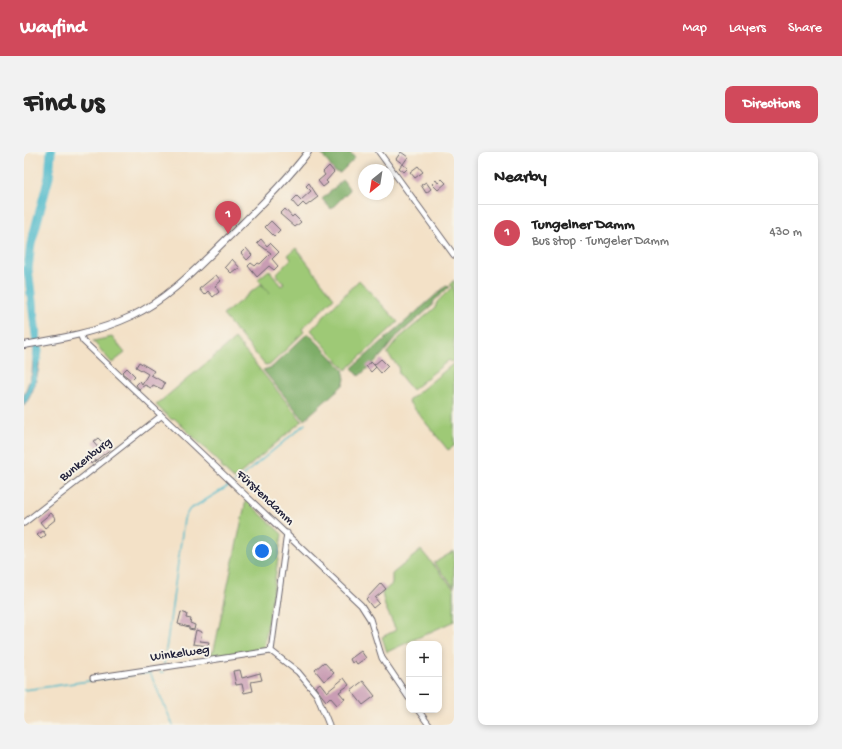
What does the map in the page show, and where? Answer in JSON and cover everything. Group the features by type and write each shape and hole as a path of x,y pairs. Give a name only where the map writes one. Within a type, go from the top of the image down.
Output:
{"street":[{"path":"27,345 80,334 109,326 133,316 151,306 171,291 277,189 308,152"},
{"path":"379,152 454,255"},
{"name":"Fürstendamm","path":"80,334 83,341 287,533 361,605 370,618 382,658 406,694"},
{"name":"Bunkenburg","path":"24,523 161,416"},
{"path":"287,533 271,651 298,672 317,695 329,725"},
{"name":"Winkelweg","path":"93,678 271,651"},
{"path":"420,713 429,725"}],"green space":[{"path":"320,152 350,152 355,158 340,173 335,172"},
{"path":"343,180 350,190 331,209 322,199"},
{"path":"296,248 334,298 302,329 304,332 271,364 265,365 223,315 261,284 270,294 258,279 269,270 282,286 284,284 276,274 291,259 288,255"},
{"path":"359,280 398,322 346,370 311,330"},
{"path":"454,280 454,360 451,362 449,360 412,390 399,374 398,366 387,353 398,339 435,308 437,302 452,287 449,285"},
{"path":"446,286 449,287 434,301 432,306 396,337 381,356 359,376 352,368"},
{"path":"308,333 343,369 345,379 343,385 304,420 263,370 272,367"},
{"path":"112,337 125,353 112,363 93,341"},
{"path":"235,339 302,421 234,479 221,467 222,465 174,418 172,420 156,405"},
{"path":"454,363 454,446 448,450 408,401"},
{"path":"246,500 282,534 264,648 209,656 214,650"},
{"path":"421,550 454,589 454,621 411,641 406,641 406,643 387,652 382,637 396,630 385,606 382,593 392,584 392,574"},
{"path":"454,551 454,587 434,563"}],"water":[{"path":"41,348 35,385 24,406 24,396 32,373 34,349"}],"building":[{"path":"401,152 408,157 403,164 396,159"},
{"path":"402,164 408,168 404,172 399,168"},
{"path":"329,166 334,172 326,181 328,183 323,187 318,181 325,175 323,172"},
{"path":"418,166 423,172 415,178 410,172"},
{"path":"442,179 446,183 438,190 432,184 436,180 438,183"},
{"path":"426,182 431,189 426,193 421,185"},
{"path":"309,183 318,197 306,206 303,203 298,208 292,201 297,196 301,200 311,191 306,186"},
{"path":"285,209 292,217 294,215 301,222 295,227 280,214"},
{"path":"271,221 280,230 274,236 265,227"},
{"path":"261,239 267,246 270,243 279,252 272,259 278,266 274,270 269,266 257,277 248,266 251,263 255,266 258,263 260,264 271,253 257,243"},
{"path":"246,248 252,255 247,260 241,253"},
{"path":"232,259 240,268 231,273 225,267"},
{"path":"216,275 221,281 215,286 219,292 213,297 208,291 204,295 199,289"},
{"path":"381,359 388,366 381,373 374,365"},
{"path":"139,362 154,371 151,375 165,383 162,389 153,385 151,388 145,385 139,389 136,385 140,381 142,384 148,374 136,367"},
{"path":"371,362 376,367 371,372 366,366"},
{"path":"127,368 135,376 131,380 122,373"},
{"path":"98,438 103,443 106,440 112,448 91,464 89,460 101,451 93,442"},
{"path":"51,513 56,519 45,528 40,522"},
{"path":"43,531 46,535 41,539 37,535"},
{"path":"381,583 386,589 375,598 379,603 373,608 366,599"},
{"path":"181,612 187,614 186,618 191,619 190,623 195,625 194,630 178,624"},
{"path":"196,630 202,632 200,641 209,642 208,646 193,644"},
{"path":"361,651 366,658 357,664 355,661 352,663 350,659"},
{"path":"324,662 334,673 324,681 315,670"},
{"path":"240,670 242,678 260,673 262,680 251,682 253,691 244,693 242,684 236,685 233,671"},
{"path":"344,678 349,685 339,692 345,699 337,705 330,697 326,701 315,687 320,683 327,692"},
{"path":"363,681 375,696 363,705 351,690"}],"waterway":[{"path":"37,359 38,351 28,269 31,244 49,177 51,152"},
{"path":"235,482 305,424"},
{"path":"164,664 184,519 189,510 232,484"},
{"path":"139,674 150,673 173,725"},
{"path":"24,690 132,675"}],"place":[{"name":"Tungelner Damm","path":"228,234"}]}
